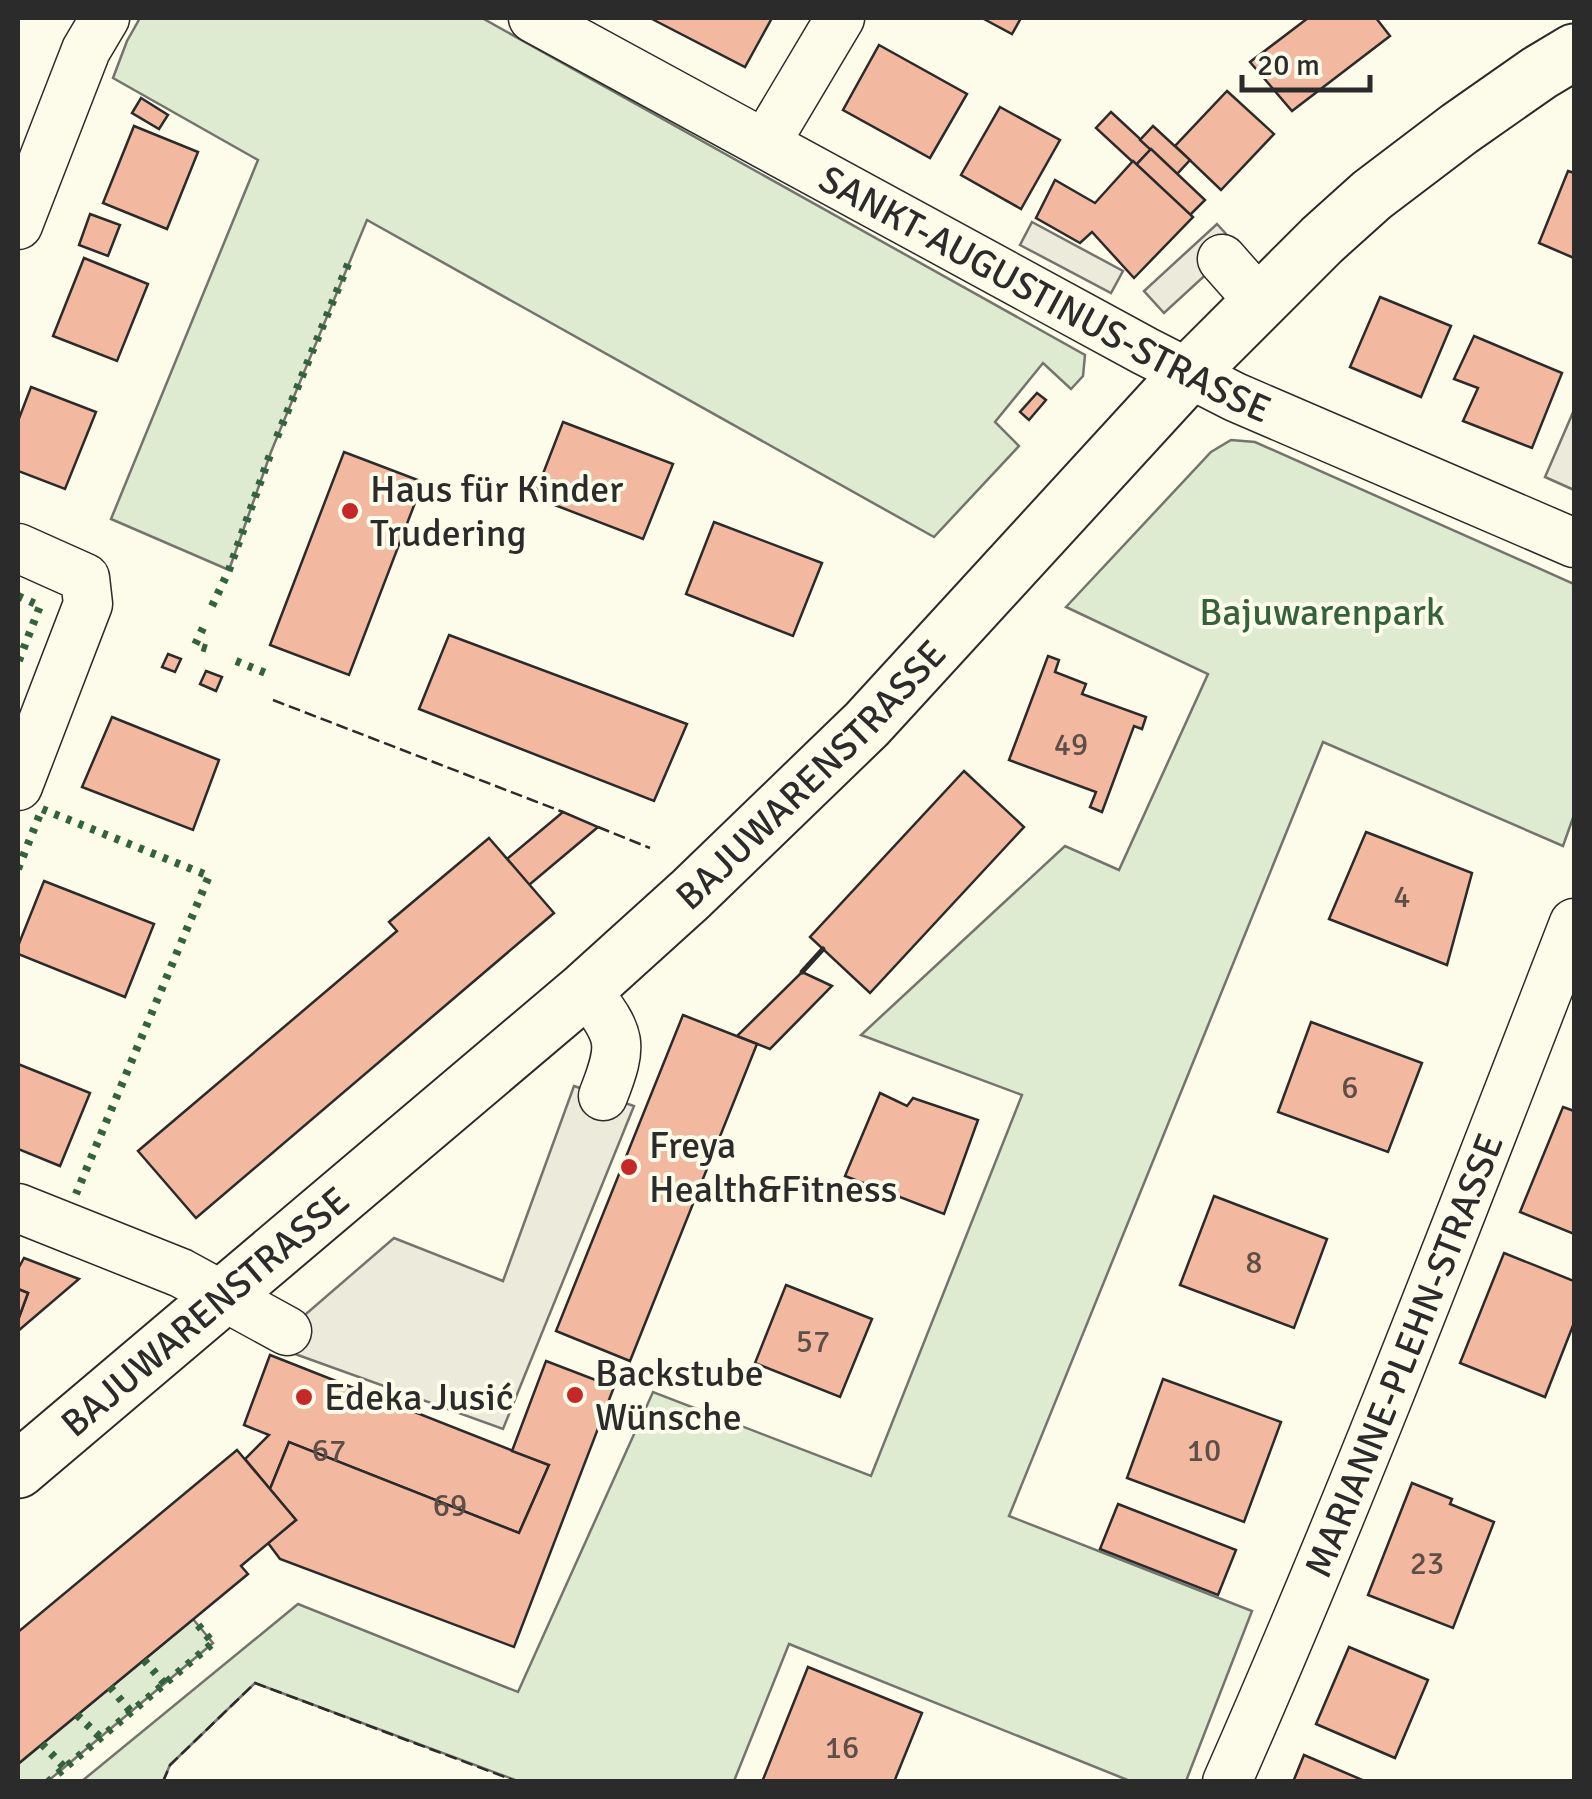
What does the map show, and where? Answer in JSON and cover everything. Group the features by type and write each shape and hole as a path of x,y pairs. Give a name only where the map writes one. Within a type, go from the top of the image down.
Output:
{"main road":[{"name":"BAJUWARENSTRASSE","path":"18,1470 586,989 691,894 868,724 1189,372 1322,240 1372,195 1459,129 1574,52"}],"street":[{"name":"SANKT-AUGUSTINUS-STRASSE","path":"532,18 1235,397 1574,544"},
{"path":"765,144 840,18"},
{"path":"18,224 86,50 92,22"},
{"path":"1222,260 1260,302"},
{"path":"18,548 85,578 88,604 18,786"},
{"name":"MARIANNE-PLEHN-STRASSE","path":"1228,1782 1397,1377 1574,924"},
{"path":"586,989 614,1029 617,1061 603,1096"},
{"path":"18,1208 181,1274 287,1331"}],"green space":[{"path":"140,18 482,18 1085,355 1083,376 1071,389 1043,363 995,422 1019,446 934,537 367,220 271,452 229,570 111,519 258,160 113,78"},
{"name":"Bajuwarenpark","path":"1231,440 1255,442 1574,584 1574,815 1563,846 1323,742 1009,1516 1252,1611 1186,1781 1130,1781 789,1644 734,1781 518,1781 255,1683 170,1765 163,1781 82,1781 298,1604 518,1692 653,1392 871,1476 1022,1095 861,1035 1065,846 1119,870 1208,674 1066,607 1211,452"},
{"path":"193,1619 213,1643 48,1781 18,1782 18,1764"}],"shaded area":[{"path":"1032,222 1123,271 1111,293 1020,245"},
{"path":"1217,224 1237,246 1164,313 1144,291"},
{"path":"1574,410 1574,490 1545,477"},
{"path":"574,1086 634,1106 503,1429 270,1345 394,1238 503,1281"}],"building":[{"path":"650,18 772,18 745,67"},
{"path":"982,18 1021,18 1012,34"},
{"path":"1308,18 1376,18 1390,36 1292,111 1250,62"},
{"path":"879,45 967,94 930,158 843,110"},
{"path":"1227,91 1274,134 1221,190 1175,146"},
{"path":"141,98 168,115 159,129 132,113"},
{"path":"1000,107 1060,140 1021,209 961,175"},
{"path":"1111,112 1151,149 1136,165 1096,128"},
{"path":"134,126 198,152 167,229 103,203"},
{"path":"1153,126 1190,160 1177,174 1140,140"},
{"path":"1151,149 1205,200 1190,215 1136,165"},
{"path":"1133,161 1193,217 1134,278 1092,232 1080,243 1036,218 1055,180 1095,203"},
{"path":"1568,171 1574,173 1574,258 1539,243"},
{"path":"90,214 120,225 108,256 79,245"},
{"path":"84,258 148,284 117,361 53,336"},
{"path":"1380,297 1451,326 1421,397 1350,367"},
{"path":"1474,336 1562,373 1532,448 1463,421 1478,388 1454,379"},
{"path":"31,387 96,412 65,489 18,471 18,421"},
{"path":"1037,393 1046,400 1029,420 1020,412"},
{"path":"563,422 673,464 643,539 534,497"},
{"path":"344,452 423,482 349,675 270,645"},
{"path":"714,522 822,563 793,636 686,594"},
{"path":"449,635 687,724 654,801 419,709"},
{"path":"168,654 181,659 175,672 162,667"},
{"path":"1048,656 1059,660 1055,672 1086,684 1082,694 1146,717 1142,729 1134,726 1102,812 1090,807 1096,792 1009,760"},
{"path":"206,671 222,677 216,691 200,684"},
{"path":"112,717 219,760 193,830 82,787"},
{"path":"964,771 1024,827 870,993 810,937"},
{"path":"563,812 598,827 529,885 507,859"},
{"path":"1366,832 1472,873 1447,965 1329,919"},
{"path":"489,838 554,913 196,1218 138,1151 397,931 389,922"},
{"path":"44,881 154,924 125,997 18,954"},
{"path":"802,972 832,986 770,1049 737,1036"},
{"path":"683,1015 757,1044 630,1361 556,1331"},
{"path":"1311,1022 1422,1063 1388,1152 1278,1112"},
{"path":"18,1064 90,1093 60,1166 18,1149"},
{"path":"880,1093 907,1106 913,1098 978,1120 944,1214 845,1176"},
{"path":"1563,1107 1574,1111 1574,1234 1520,1212"},
{"path":"1214,1196 1327,1239 1294,1328 1180,1285"},
{"path":"1504,1253 1574,1281 1574,1323 1545,1397 1460,1363"},
{"path":"24,1258 79,1279 18,1331 28,1293 18,1289 18,1269"},
{"path":"786,1285 872,1319 840,1397 755,1363"},
{"path":"18,1289 28,1293 18,1320"},
{"path":"270,1355 549,1465 519,1533 289,1442 270,1489 245,1459 269,1435 244,1425"},
{"path":"546,1361 614,1387 514,1647 280,1559 268,1543 296,1520 270,1489 289,1442 519,1533 549,1465 512,1451"},
{"path":"1163,1379 1281,1422 1244,1522 1127,1478"},
{"path":"237,1450 296,1520 241,1566 248,1574 18,1764 18,1632"},
{"path":"1412,1483 1494,1522 1453,1628 1368,1595"},
{"path":"1118,1504 1236,1550 1218,1595 1100,1549"},
{"path":"1349,1647 1428,1680 1395,1758 1316,1724"},
{"path":"808,1667 922,1713 894,1782 762,1782"},
{"path":"1304,1755 1367,1782 1293,1782"}],"hedge":[{"path":"277,437 349,262"},
{"path":"212,606 271,452"},
{"path":"18,596 40,606 18,663"},
{"path":"203,628 195,645 214,651"},
{"path":"236,661 268,674"},
{"path":"18,869 42,809 209,876 76,1194"},
{"path":"48,1782 213,1643 193,1619"},
{"path":"144,1660 165,1684"},
{"path":"110,1687 131,1712"},
{"path":"77,1715 101,1738"},
{"path":"42,1744 65,1768"}],"fence":[{"path":"273,700 563,812"},
{"path":"598,827 650,848"},
{"path":"163,1782 170,1765 255,1683 518,1782"}],"wall":[{"path":"802,972 823,949"}],"place":[{"name":"Haus für Kinder Trudering","path":"350,511"},
{"name":"Freya Health&Fitness","path":"629,1167"},
{"name":"Backstube Wünsche","path":"575,1395"},
{"name":"Edeka Jusić","path":"304,1397"}]}
